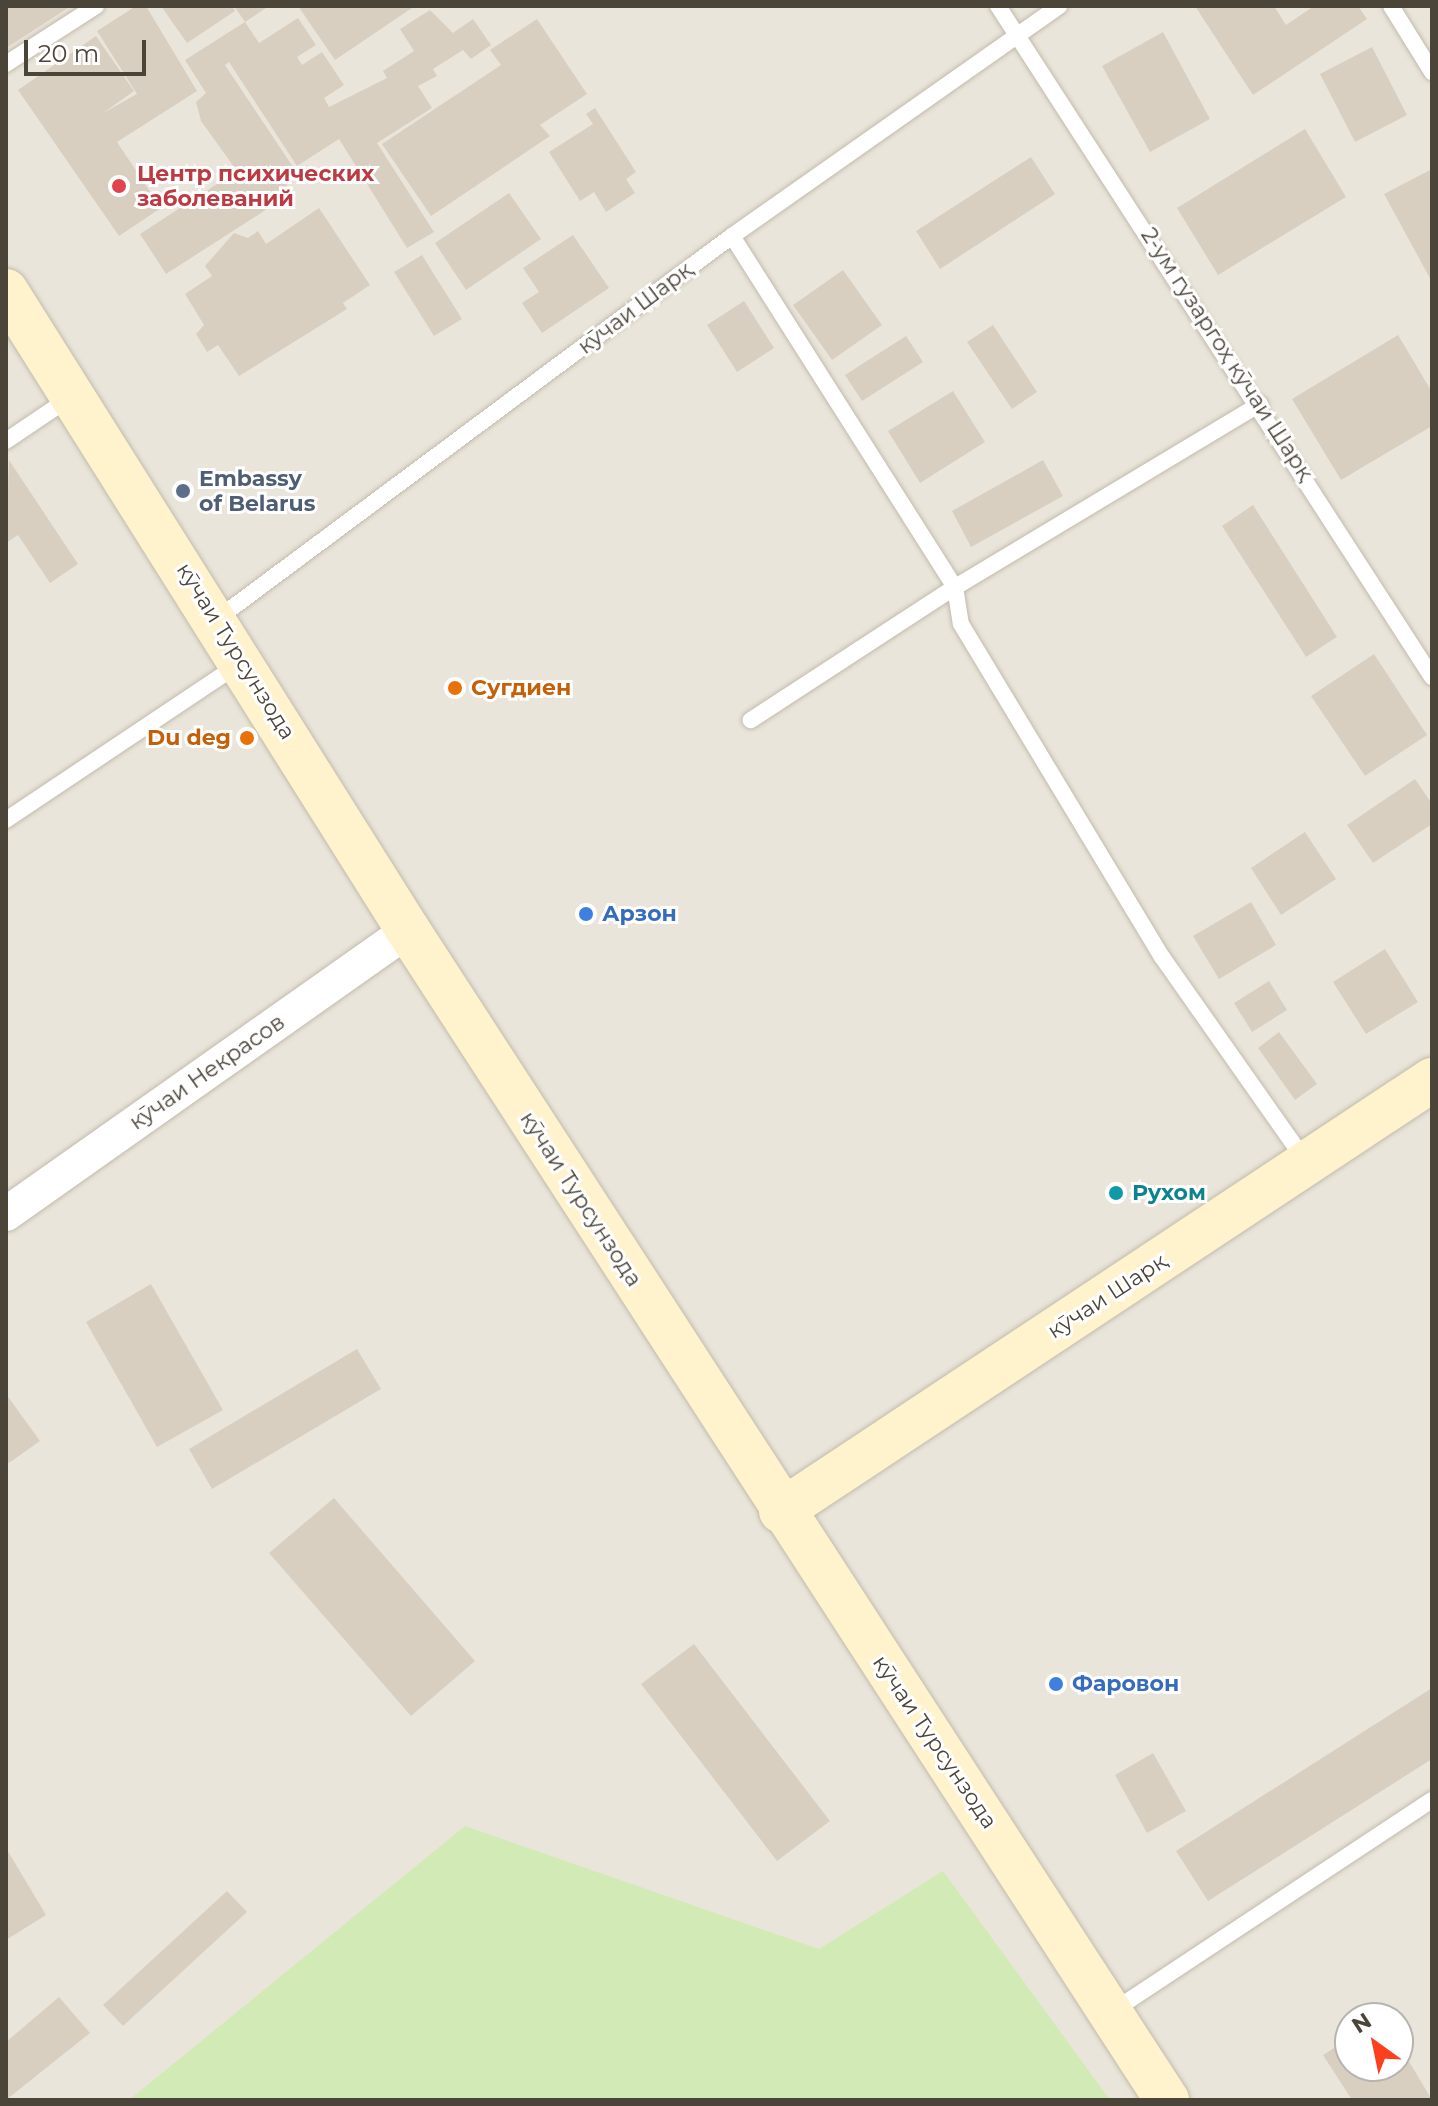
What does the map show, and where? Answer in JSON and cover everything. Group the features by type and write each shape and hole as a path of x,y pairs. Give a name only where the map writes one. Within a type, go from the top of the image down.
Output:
{"main road":[{"name":"кӯчаи Турсунзода","path":"6,291 217,619 408,930 781,1511 1167,2100"},
{"name":"кӯчаи Шарқ","path":"781,1511 1432,1080"}],"street":[{"name":"кӯчаи Некрасов","path":"6,1214 408,930"}],"lane":[{"path":"6,64 96,6"},
{"name":"2-ум гузаргоҳ кӯчаи Шарқ","path":"998,6 1260,404 1432,677"},
{"name":"кӯчаи Шарқ","path":"217,619 732,236 1059,6"},
{"path":"1391,6 1432,72"},
{"path":"732,236 955,587 961,624 1129,903 1307,1163"},
{"path":"6,441 74,395"},
{"path":"751,720 955,587 1260,404"},
{"path":"6,820 243,661"},
{"path":"1111,2012 1432,1800"}],"shaded area":[{"path":"6,6 1432,6 1432,2100 6,2100"}],"green space":[{"path":"465,1826 819,1949 943,1871 1110,2100 129,2100"}],"building":[{"path":"6,6 71,6 6,48"},
{"path":"136,6 146,6 197,91 117,142 161,208 119,236 18,90 96,36 134,91 103,113 137,94 97,31"},
{"path":"161,6 232,6 235,11 187,43"},
{"path":"234,6 269,6 245,22"},
{"path":"298,6 415,6 335,60"},
{"path":"1195,6 1274,6 1286,25 1314,6 1358,6 1367,19 1253,95"},
{"path":"430,10 453,33 473,19 491,45 471,59 463,50 433,69 437,76 418,86 432,108 377,143 434,232 407,248 339,139 297,166 229,62 225,65 293,167 281,176 292,193 166,274 140,234 237,171 201,121 196,102 206,93 185,60 245,22 259,43 298,18 316,45 297,57 302,65 322,52 344,85 324,98 329,107 387,78 383,71 414,51 400,29"},
{"path":"537,19 587,94 540,125 550,136 431,216 382,144 501,65 490,50"},
{"path":"1163,32 1210,119 1150,152 1102,66"},
{"path":"1372,47 1407,115 1355,142 1320,74"},
{"path":"595,108 636,172 626,179 635,193 606,212 594,192 580,201 549,152 593,124 586,114"},
{"path":"1305,129 1346,197 1218,275 1177,208"},
{"path":"1031,157 1055,194 940,269 916,231"},
{"path":"1432,169 1432,282 1384,194"},
{"path":"509,193 541,239 466,290 435,243"},
{"path":"319,208 370,285 343,303 347,309 239,376 218,345 207,352 196,334 204,325 185,294 212,276 205,266 234,233 248,238 258,231 266,244"},
{"path":"573,235 609,288 542,333 522,303 539,292 523,268"},
{"path":"422,255 462,319 434,336 394,272"},
{"path":"843,270 882,325 832,360 793,305"},
{"path":"744,301 774,348 737,372 707,325"},
{"path":"993,325 1037,392 1012,409 967,342"},
{"path":"1398,335 1432,392 1432,426 1341,480 1292,399"},
{"path":"906,336 923,362 862,401 845,375"},
{"path":"953,391 985,442 920,483 888,431"},
{"path":"9,460 78,564 50,583 18,535 6,543"},
{"path":"1043,460 1063,496 971,547 952,511"},
{"path":"1253,505 1337,637 1306,657 1222,526"},
{"path":"1374,654 1427,735 1365,776 1311,696"},
{"path":"1415,779 1432,804 1432,824 1373,863 1347,825"},
{"path":"1305,832 1336,879 1281,915 1251,868"},
{"path":"1251,902 1276,945 1219,979 1193,936"},
{"path":"1385,949 1418,1002 1366,1034 1333,982"},
{"path":"1269,981 1287,1010 1252,1032 1234,1003"},
{"path":"1279,1032 1317,1084 1295,1100 1258,1048"},
{"path":"151,1284 223,1410 157,1447 86,1322"},
{"path":"357,1349 381,1389 212,1489 189,1449"},
{"path":"6,1394 40,1441 6,1465"},
{"path":"334,1498 475,1661 411,1716 269,1553"},
{"path":"694,1644 830,1821 777,1861 641,1684"},
{"path":"1432,1688 1432,1759 1208,1901 1176,1851"},
{"path":"1153,1753 1186,1811 1147,1833 1115,1775"},
{"path":"6,1848 46,1915 6,1940"},
{"path":"227,1891 247,1912 123,2026 103,2005"},
{"path":"59,1997 90,2033 6,2100 6,2042"},
{"path":"1334,2048 1334,2072 1323,2055"},
{"path":"1414,2070 1432,2100 1352,2100 1340,2082 1414,2082"}],"place":[{"name":"Центр психических заболеваний","path":"119,186"},
{"name":"Embassy of Belarus","path":"183,491"},
{"name":"Сугдиен","path":"455,688"},
{"name":"Du deg","path":"247,738"},
{"name":"Арзон","path":"586,914"},
{"name":"Рухом","path":"1116,1193"},
{"name":"Фаровон","path":"1056,1684"}]}
